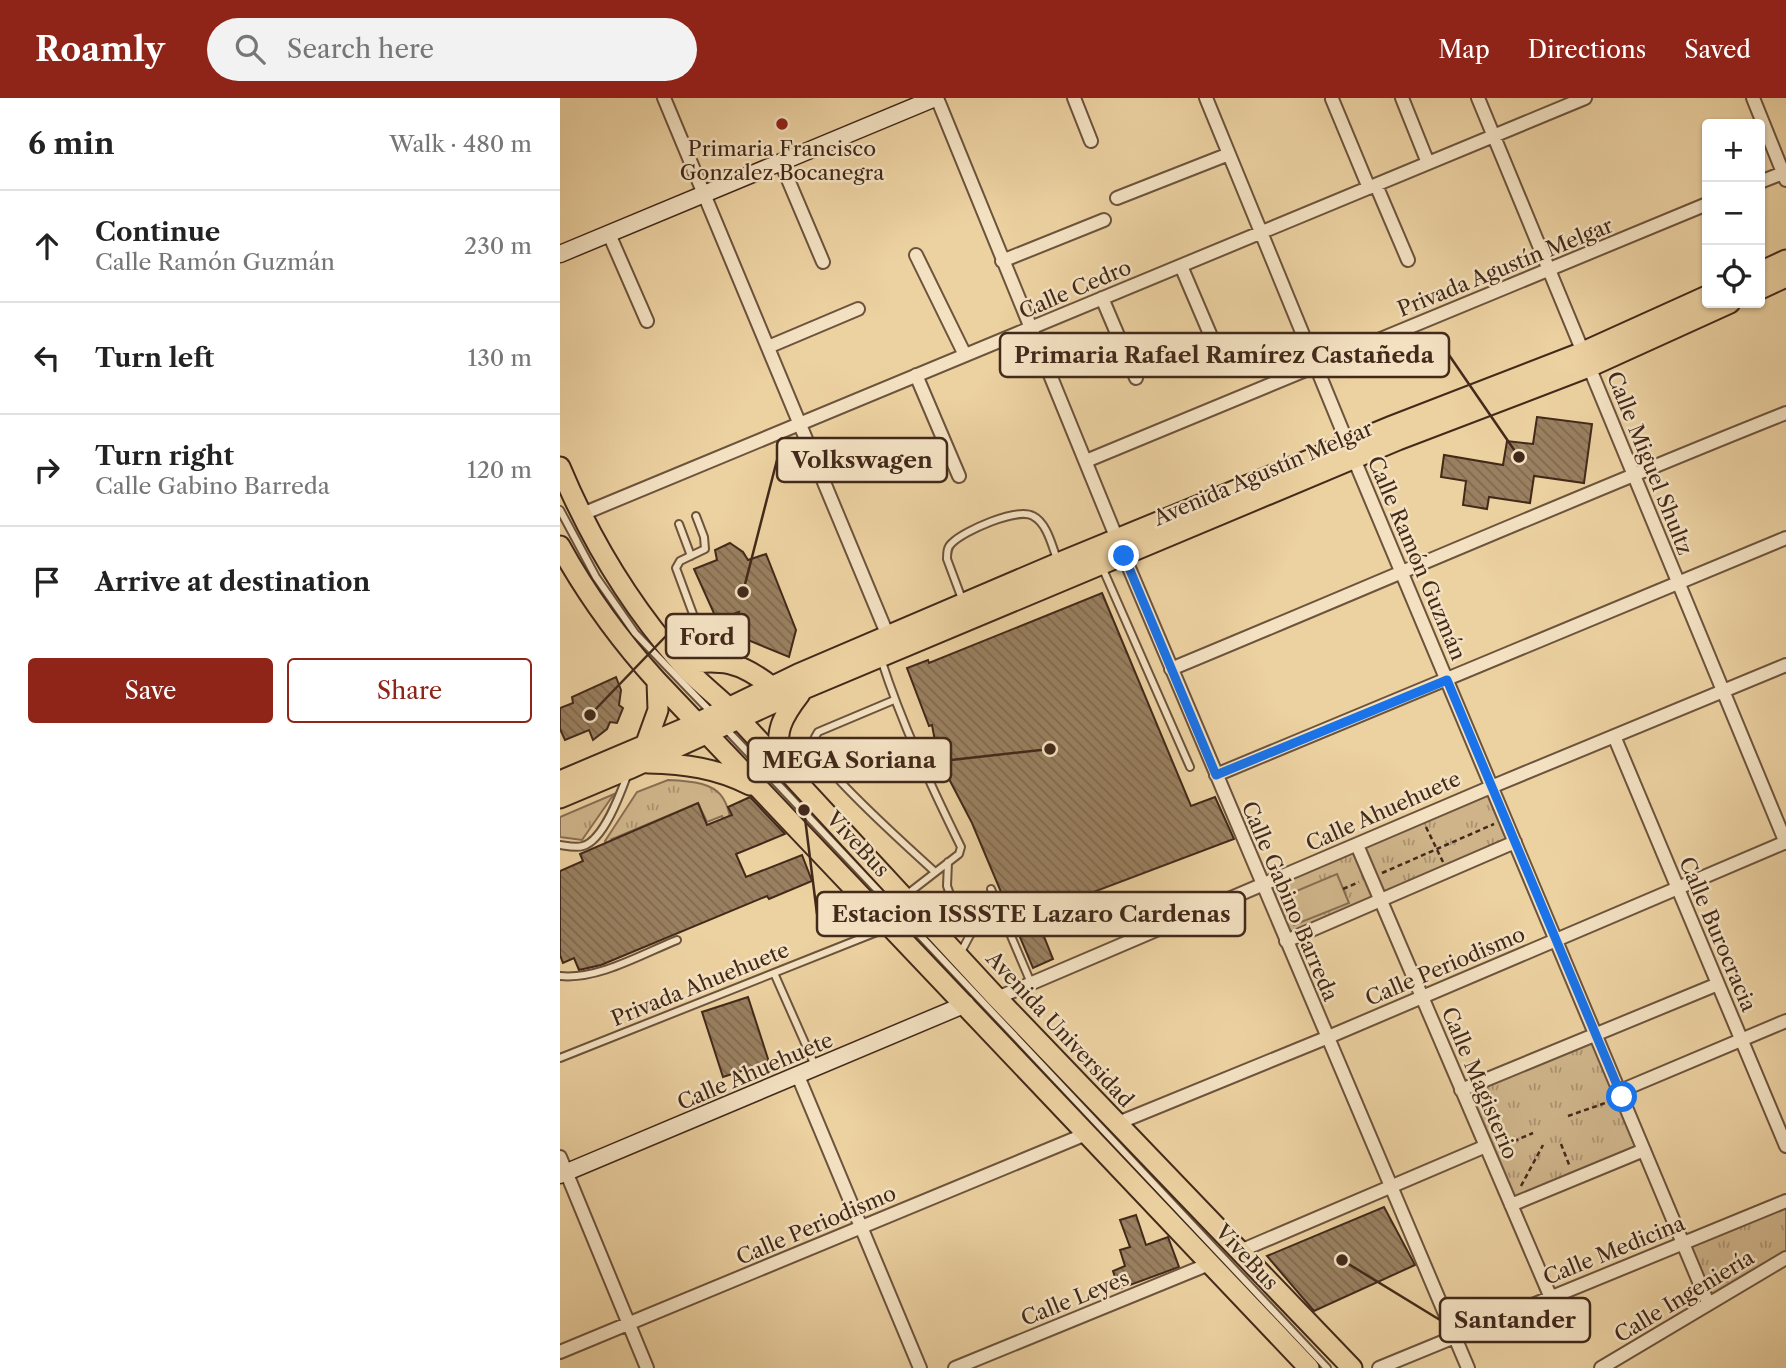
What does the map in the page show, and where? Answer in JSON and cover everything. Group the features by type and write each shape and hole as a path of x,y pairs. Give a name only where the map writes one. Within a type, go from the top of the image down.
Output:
{"main road":[{"path":"1765,270 1786,261"},
{"path":"1765,287 1786,277"},
{"name":"Avenida Agustín Melgar","path":"1586,359 1702,299"},
{"name":"Avenida Agustín Melgar","path":"718,721 771,686 964,604 1062,571 1351,452 1717,308"},
{"path":"560,467 580,515 631,600 682,664 763,792 1309,1368"},
{"path":"560,546 576,576 614,632 657,681 718,721"},
{"name":"Avenida Agustín Melgar","path":"718,721 880,657 1062,571 1102,565 1120,548"},
{"path":"682,664 711,661 743,667 771,686"},
{"path":"639,759 658,710 657,681"},
{"path":"779,763 779,725 784,714 804,689"},
{"path":"560,798 718,721"},
{"name":"Avenida Universidad","path":"718,721 779,763 997,998 1352,1368"},
{"path":"560,781 639,759 696,765 724,773 763,792"}],"street":[{"path":"664,98 888,636"},
{"path":"560,254 936,98"},
{"name":"Calle Gabino Barreda","path":"936,98 1120,548 1468,1368"},
{"path":"1074,98 1091,141"},
{"name":"Calle Ramón Guzmán","path":"1206,98 1351,452 1708,1303"},
{"path":"1402,98 1428,163"},
{"name":"Calle Miguel Shultz","path":"1478,98 1786,842"},
{"name":"Calle Cedro","path":"580,515 1585,98"},
{"path":"1753,98 1785,176 1765,181"},
{"path":"1332,99 1408,260"},
{"path":"1117,198 1229,154"},
{"path":"781,163 822,262"},
{"name":"Privada Agustín Melgar","path":"1086,461 1702,206"},
{"path":"1002,261 1104,220"},
{"path":"609,234 647,321"},
{"path":"916,255 965,355"},
{"path":"1181,266 1210,334"},
{"path":"1102,298 1136,378"},
{"path":"768,347 858,309"},
{"path":"916,376 959,476"},
{"path":"1171,669 1786,413"},
{"path":"1216,775 1786,538"},
{"name":"Calle Ahuehuete","path":"997,998 1491,787 1786,665"},
{"name":"Calle Burocracia","path":"1614,736 1786,1146"},
{"path":"1286,941 1515,842"},
{"name":"Calle Periodismo","path":"1118,1123 1326,1038 1786,842"},
{"name":"Calle Magisterio","path":"1357,845 1551,1297"},
{"path":"1461,1090 1718,984"},
{"name":"Calle Ahuehuete","path":"563,1173 966,1004"},
{"path":"1621,1094 1786,1021"},
{"path":"798,1076 920,1368"},
{"name":"Calle Periodismo","path":"560,1352 1086,1134"},
{"path":"1240,1251 1391,1186 1487,1149"},
{"path":"1511,1205 1644,1150"},
{"path":"560,1157 563,1173 647,1368"},
{"name":"Calle Medicina","path":"1379,1368 1786,1200"},
{"name":"Calle Ingeniería","path":"1601,1368 1786,1258"},
{"name":"Calle Leyes","path":"955,1368 1209,1264"}],"lane":[{"name":"ViveBus","path":"560,510 596,577 635,633 1327,1368"},
{"path":"964,604 947,559 947,552 954,541 1014,514 1030,514 1041,523 1062,571"},
{"path":"696,516 704,537 705,549 678,562 676,568 711,661"},
{"path":"679,524 691,556"},
{"path":"1102,565 1190,766"},
{"path":"668,646 699,630"},
{"path":"880,657 894,700 934,793 961,847 959,854 904,897"},
{"path":"894,700 818,732 813,744 828,766 853,793 934,872"},
{"path":"560,845 582,846 595,838 639,759"},
{"path":"948,862 947,886 951,897 962,904 982,898"},
{"path":"991,889 1031,983"},
{"path":"959,956 970,934 988,916"},
{"name":"Privada Ahuehuete","path":"560,1058 892,926"},
{"path":"560,976 577,977 596,973 677,940"},
{"path":"775,973 816,1068"}],"path":[{"path":"1421,817 1447,872"},
{"path":"1343,889 1505,819"},
{"path":"1568,1116 1621,1094"},
{"path":"1487,1149 1533,1133"},
{"path":"1561,1144 1575,1178"},
{"path":"1511,1205 1543,1145"}],"green space":[{"path":"668,780 702,784 721,795 730,815 735,848 722,816 707,822 698,803 612,839 613,842 607,845 605,841 637,792"},
{"path":"1491,787 1515,842 1286,941 1262,886"},
{"path":"614,794 582,840 560,837 560,817"},
{"path":"1337,874 1349,903 1294,925 1282,897"},
{"path":"1596,1034 1644,1150 1511,1205 1461,1090"},
{"path":"1786,1201 1786,1258 1708,1303 1683,1243"}],"building":[{"path":"1537,417 1592,424 1584,483 1534,476 1530,503 1489,497 1487,509 1463,505 1466,481 1441,477 1444,455 1503,465 1507,441 1533,444"},
{"path":"730,543 743,552 748,560 766,554 796,630 789,657 731,633 739,612 717,620 694,569 717,560 715,550"},
{"path":"1102,593 1191,806 1215,797 1234,839 1035,914 1053,959 1033,968 972,823 937,752 932,725 929,726 907,668 928,660 929,663"},
{"path":"616,677 621,690 619,705 623,708 617,723 610,722 607,729 593,740 589,730 565,740 560,729 560,708 573,703 572,697"},
{"path":"750,797 785,834 736,854 746,877 802,855 812,881 769,899 767,896 601,965 579,970 574,958 563,963 560,955 560,871 583,861 580,854 698,803 707,825 732,815 728,807"},
{"path":"748,997 769,1062 723,1077 702,1012"},
{"path":"1384,1207 1415,1265 1314,1311 1267,1256"},
{"path":"1136,1215 1146,1245 1168,1237 1179,1267 1119,1289 1113,1271 1125,1266 1120,1250 1130,1247 1120,1220"}],"place":[{"name":"Primaria Francisco Gonzalez Bocanegra","path":"782,124"},
{"name":"Primaria Rafael Ramírez Castañeda","path":"1519,457"},
{"name":"Volkswagen","path":"743,592"},
{"name":"Ford","path":"590,715"},
{"name":"MEGA Soriana","path":"1050,749"},
{"name":"Estacion ISSSTE Lazaro Cardenas","path":"804,810"},
{"name":"Santander","path":"1342,1260"}],"route":[{"path":"1124,556 1216,775 1447,680 1622,1097"}]}
